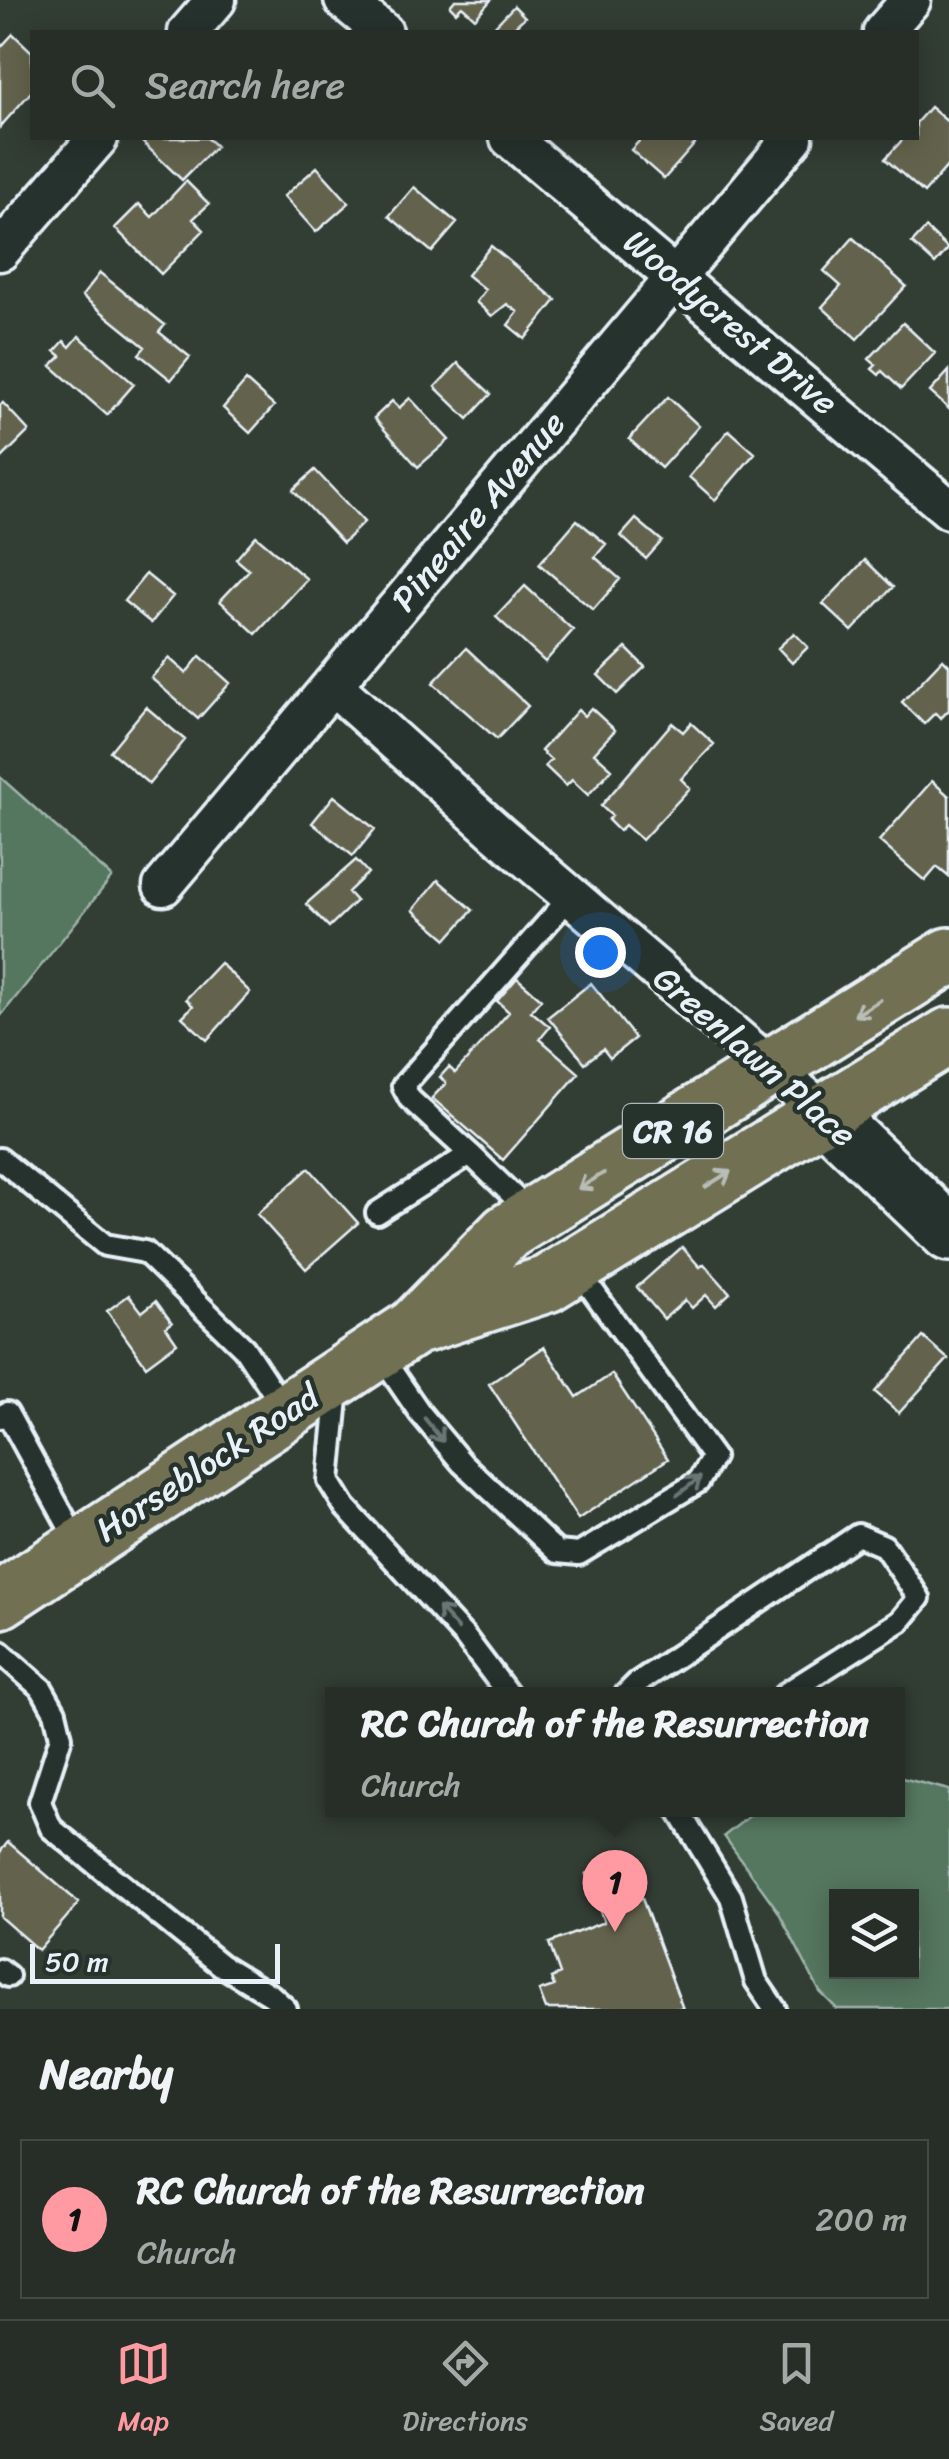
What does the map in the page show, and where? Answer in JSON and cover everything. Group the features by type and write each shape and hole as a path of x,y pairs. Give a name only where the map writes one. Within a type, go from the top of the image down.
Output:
{"main road":[{"name":"Horseblock Road","path":"0,1600 377,1352 507,1232 949,956"},
{"name":"Horseblock Road","path":"377,1352 548,1284 949,1036"}],"street":[{"path":"190,30 216,0"},
{"path":"344,0 381,30"},
{"path":"885,30 911,0"},
{"path":"0,251 96,140"},
{"name":"Woodycrest Drive","path":"512,140 676,274 949,509"},
{"name":"Pineaire Avenue","path":"163,886 791,140"},
{"name":"Greenlawn Place","path":"332,684 824,1113 949,1233"}],"lane":[{"path":"534,1216 410,1099 403,1086 571,896"},
{"path":"377,1214 470,1154"},
{"path":"0,1159 104,1245 145,1252 244,1348 286,1411"},
{"path":"377,1352 462,1464 557,1552 580,1554 698,1482 713,1457 575,1267"},
{"path":"377,1352 329,1481 346,1506 465,1637 503,1687"},
{"path":"2,1407 80,1547"},
{"path":"632,1687 858,1535 884,1546 919,1598 900,1622 796,1687"},
{"path":"0,1652 42,1689 55,1712 60,1737 40,1802 51,1828 221,1965 286,2009"},
{"path":"682,1817 731,1898 756,1981 775,2009"}],"green space":[{"path":"0,777 112,877 0,1017"},
{"path":"905,1779 949,1790 949,2009 837,2009 820,1992 778,1911 724,1836 748,1817 905,1817"}],"building":[{"path":"455,0 491,0 475,18 462,6 456,12 450,6"},
{"path":"514,6 525,17 511,30 491,30"},
{"path":"13,34 30,50 30,93 0,127 0,48"},
{"path":"930,107 949,123 949,164 924,193 885,159 902,140 919,140 919,120"},
{"path":"140,140 209,140 216,146 182,180"},
{"path":"640,140 698,140 664,179 631,150"},
{"path":"317,167 349,203 316,232 284,196"},
{"path":"186,181 209,204 193,219 204,230 161,274 115,228 139,204 152,217"},
{"path":"414,187 457,223 432,252 389,216"},
{"path":"926,228 948,249 935,264 912,243"},
{"path":"853,238 906,286 857,339 822,307 841,286 824,271"},
{"path":"491,246 556,300 525,339 508,325 518,312 507,304 492,316 476,302 485,290 467,275"},
{"path":"100,273 165,325 159,332 190,357 171,380 139,354 145,347 82,296"},
{"path":"903,323 935,353 901,389 882,371 879,375 872,369 876,365 869,359"},
{"path":"79,336 134,384 107,415 51,366 61,356 55,351 64,341 70,347"},
{"path":"458,363 491,394 468,419 435,387"},
{"path":"949,371 949,409 930,392"},
{"path":"246,381 274,406 250,433 223,408"},
{"path":"668,397 699,426 661,468 629,439"},
{"path":"410,398 449,440 418,467 374,418 392,401 399,408"},
{"path":"3,403 29,431 0,460 0,405"},
{"path":"729,430 755,453 715,500 689,477"},
{"path":"315,470 364,522 343,543 293,490"},
{"path":"636,519 662,541 646,559 621,536"},
{"path":"577,520 606,544 595,557 620,579 593,610 539,564"},
{"path":"256,536 307,579 256,634 220,601 249,570 236,559"},
{"path":"865,560 893,587 852,631 823,604"},
{"path":"146,574 173,596 151,623 124,601"},
{"path":"525,586 573,630 545,662 496,617"},
{"path":"794,633 808,647 792,663 778,648"},
{"path":"466,648 528,706 497,739 433,683"},
{"path":"626,648 645,667 617,694 598,675"},
{"path":"200,656 230,683 198,719 151,678 169,658 186,673"},
{"path":"943,659 949,665 949,710 941,718 935,713 924,724 902,702"},
{"path":"146,707 185,740 149,784 110,751"},
{"path":"591,708 615,730 594,753 612,769 588,795 572,780 566,786 545,766 551,760 541,751 578,710 584,716"},
{"path":"672,723 683,732 691,723 714,744 681,779 690,788 642,840 625,825 619,831 608,820 612,816 601,806"},
{"path":"932,781 949,796 949,877 937,867 925,881 879,841"},
{"path":"334,796 375,829 353,856 312,823"},
{"path":"356,860 368,873 348,892 356,901 329,927 306,904"},
{"path":"438,880 473,910 447,939 413,910"},
{"path":"220,963 250,992 207,1040 182,1017 193,1006 186,999"},
{"path":"517,978 541,999 531,1011 550,1027 540,1039 579,1073 503,1160 432,1098 446,1083 440,1077 449,1067 455,1073 509,1012 497,1001"},
{"path":"591,983 635,1038 610,1058 603,1049 585,1063 548,1017"},
{"path":"309,1168 358,1223 306,1269 257,1214"},
{"path":"682,1247 730,1293 716,1306 706,1295 692,1308 685,1300 664,1319 637,1287"},
{"path":"129,1295 142,1312 156,1301 172,1323 166,1327 177,1343 146,1366 107,1311"},
{"path":"923,1337 948,1359 899,1413 875,1392"},
{"path":"544,1347 577,1397 612,1374 668,1459 578,1519 489,1384"},
{"path":"8,1842 79,1903 38,1950 0,1917 0,1852"},
{"path":"627,1858 683,2009 546,2009 539,1991 554,1986 551,1978 560,1974 549,1943 604,1922 586,1874"}],"place":[{"name":"RC Church of the Resurrection","path":"615,1932"}]}
